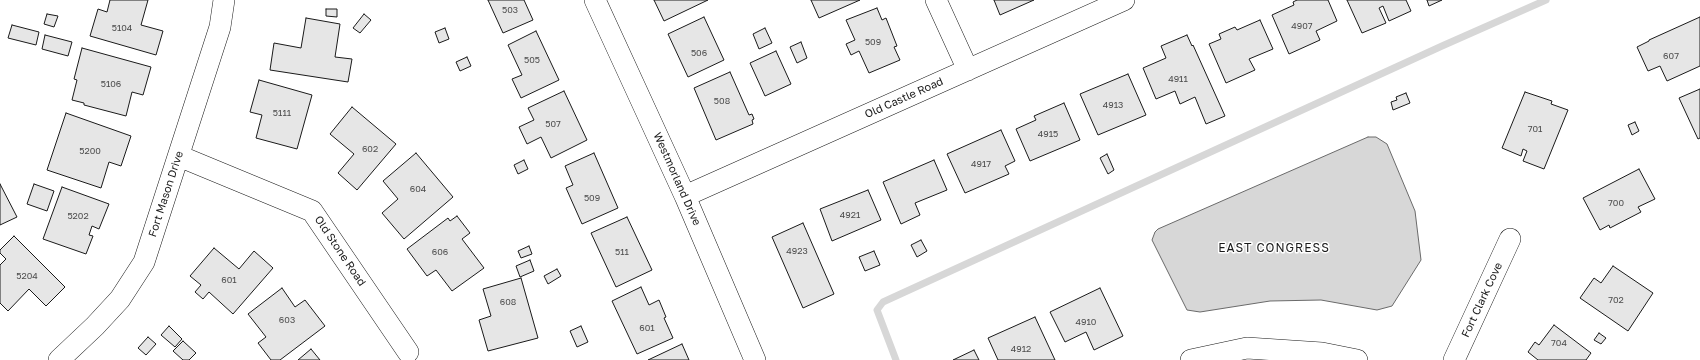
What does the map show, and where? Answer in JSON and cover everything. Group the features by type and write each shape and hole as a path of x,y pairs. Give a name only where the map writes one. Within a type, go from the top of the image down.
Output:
{"street":[{"name":"Fort Mason Drive","path":"59,360 120,299 144,262 220,27 224,0"},
{"name":"Westmorland Drive","path":"595,0 685,196 755,360"},
{"path":"936,0 968,70"},
{"name":"Old Castle Road","path":"685,196 1124,0"},
{"name":"Old Stone Road","path":"179,156 312,211 408,352"},
{"name":"Fort Clark Cove","path":"1454,360 1510,239"},
{"path":"1191,360 1247,348 1322,353 1357,360"}],"shaded area":[{"path":"1368,137 1376,137 1387,144 1415,211 1421,260 1392,306 1377,310 1321,300 1270,301 1200,312 1187,310 1152,240 1158,229"}],"building":[{"path":"110,0 148,0 141,25 163,31 156,55 90,36 98,9 107,12"},
{"path":"488,0 524,0 533,20 503,33"},
{"path":"654,0 708,0 664,21"},
{"path":"811,0 860,0 819,18"},
{"path":"994,0 1034,0 1000,15"},
{"path":"1297,0 1328,0 1337,21 1316,31 1320,40 1289,54 1272,15 1294,5 1293,2"},
{"path":"1347,0 1406,0 1411,11 1389,21 1383,6 1379,8 1386,23 1362,33"},
{"path":"1427,0 1442,0 1429,6"},
{"path":"877,8 882,20 886,18 897,46 894,47 900,60 869,73 859,51 851,55 846,44 855,40 846,20"},
{"path":"326,9 337,9 337,17 326,16"},
{"path":"47,14 58,16 54,27 44,24"},
{"path":"364,14 371,20 360,33 353,28"},
{"path":"704,17 724,60 688,77 668,34"},
{"path":"1700,17 1700,66 1667,81 1660,66 1648,71 1637,47"},
{"path":"306,18 340,24 335,57 352,59 348,82 270,70 274,43 301,48"},
{"path":"1260,20 1273,49 1249,59 1255,70 1226,83 1209,44 1221,39 1219,34 1235,27 1237,30"},
{"path":"12,25 39,32 36,45 8,38"},
{"path":"445,28 449,39 439,43 435,32"},
{"path":"765,28 772,43 759,49 753,34"},
{"path":"536,31 559,80 521,98 512,79 522,75 508,45"},
{"path":"45,35 72,42 68,56 42,49"},
{"path":"1187,35 1225,116 1206,124 1195,97 1180,104 1175,91 1156,99 1143,68 1166,58 1161,46"},
{"path":"801,42 807,58 797,63 790,47"},
{"path":"82,48 151,67 143,95 132,92 126,116 84,105 84,103 72,100 77,80 74,79"},
{"path":"776,51 791,84 765,96 750,63"},
{"path":"467,57 471,66 460,71 456,62"},
{"path":"730,72 749,115 752,114 754,119 752,120 753,124 716,140 694,88"},
{"path":"1128,74 1146,115 1098,135 1080,94"},
{"path":"259,80 312,95 297,149 256,138 262,115 250,112"},
{"path":"1700,89 1700,138 1698,139 1679,98"},
{"path":"564,91 587,140 551,158 541,137 527,144 519,127 534,120 528,108"},
{"path":"1525,92 1552,101 1551,104 1568,110 1544,169 1523,161 1527,151 1523,149 1521,156 1502,148"},
{"path":"1406,93 1410,103 1393,110 1391,102 1397,100 1396,97"},
{"path":"1064,103 1080,140 1030,161 1016,129 1036,120 1034,116"},
{"path":"352,107 396,144 357,190 338,173 354,154 330,134"},
{"path":"66,113 131,136 121,166 109,162 101,188 47,170"},
{"path":"1635,122 1639,131 1632,135 1628,125"},
{"path":"1001,130 1015,161 1005,166 1009,174 965,193 947,154"},
{"path":"416,153 453,197 404,239 382,213 398,199 383,181"},
{"path":"594,153 618,208 582,224 566,188 573,185 565,166"},
{"path":"1107,154 1114,170 1108,174 1100,158"},
{"path":"524,160 528,169 518,174 514,165"},
{"path":"934,160 947,190 915,203 920,215 901,224 883,182"},
{"path":"1639,169 1655,199 1638,207 1641,212 1610,228 1609,225 1600,230 1583,198"},
{"path":"0,184 17,217 0,225"},
{"path":"34,184 54,191 47,211 27,204"},
{"path":"62,187 109,204 99,229 92,226 89,235 93,236 86,254 43,239"},
{"path":"868,190 881,220 832,241 820,209"},
{"path":"457,216 470,233 462,239 484,268 452,291 436,270 427,276 407,249 448,218 450,221"},
{"path":"627,217 652,270 616,287 591,233"},
{"path":"803,223 834,294 803,308 772,237"},
{"path":"14,236 65,287 46,306 29,289 8,311 0,303 0,265 6,259 0,253 0,250"},
{"path":"921,240 927,251 917,257 911,245"},
{"path":"529,246 532,254 521,258 518,251"},
{"path":"214,248 239,269 254,251 273,268 233,314 209,292 203,299 195,292 201,285 190,276"},
{"path":"874,251 880,265 865,271 859,257"},
{"path":"530,260 534,271 520,277 516,266"},
{"path":"1613,266 1653,293 1628,331 1580,298 1594,278 1601,283"},
{"path":"557,269 561,276 548,284 544,276"},
{"path":"521,278 538,338 488,351 479,320 491,316 483,289"},
{"path":"641,287 649,305 659,300 666,317 664,318 673,338 637,354 612,301"},
{"path":"282,288 295,307 305,300 325,326 280,360 271,360 258,343 266,337 248,314"},
{"path":"1100,288 1123,336 1094,350 1086,332 1065,342 1050,312"},
{"path":"1035,317 1055,360 998,360 988,338"},
{"path":"1554,325 1591,353 1586,360 1538,360 1528,352 1535,342 1539,345"},
{"path":"169,326 182,339 175,347 161,335"},
{"path":"581,326 588,342 577,347 570,331"},
{"path":"1599,333 1606,338 1601,344 1594,340"},
{"path":"148,337 156,344 146,355 138,348"},
{"path":"183,341 196,353 189,360 183,360 173,351"},
{"path":"682,344 689,360 648,360"},
{"path":"311,349 320,360 298,360"},
{"path":"974,350 979,360 953,360"}],"waterway":[{"path":"896,360 877,310 883,302 1442,46 1546,0"}],"district":[{"name":"EAST CONGRESS","path":"1274,248"}]}
